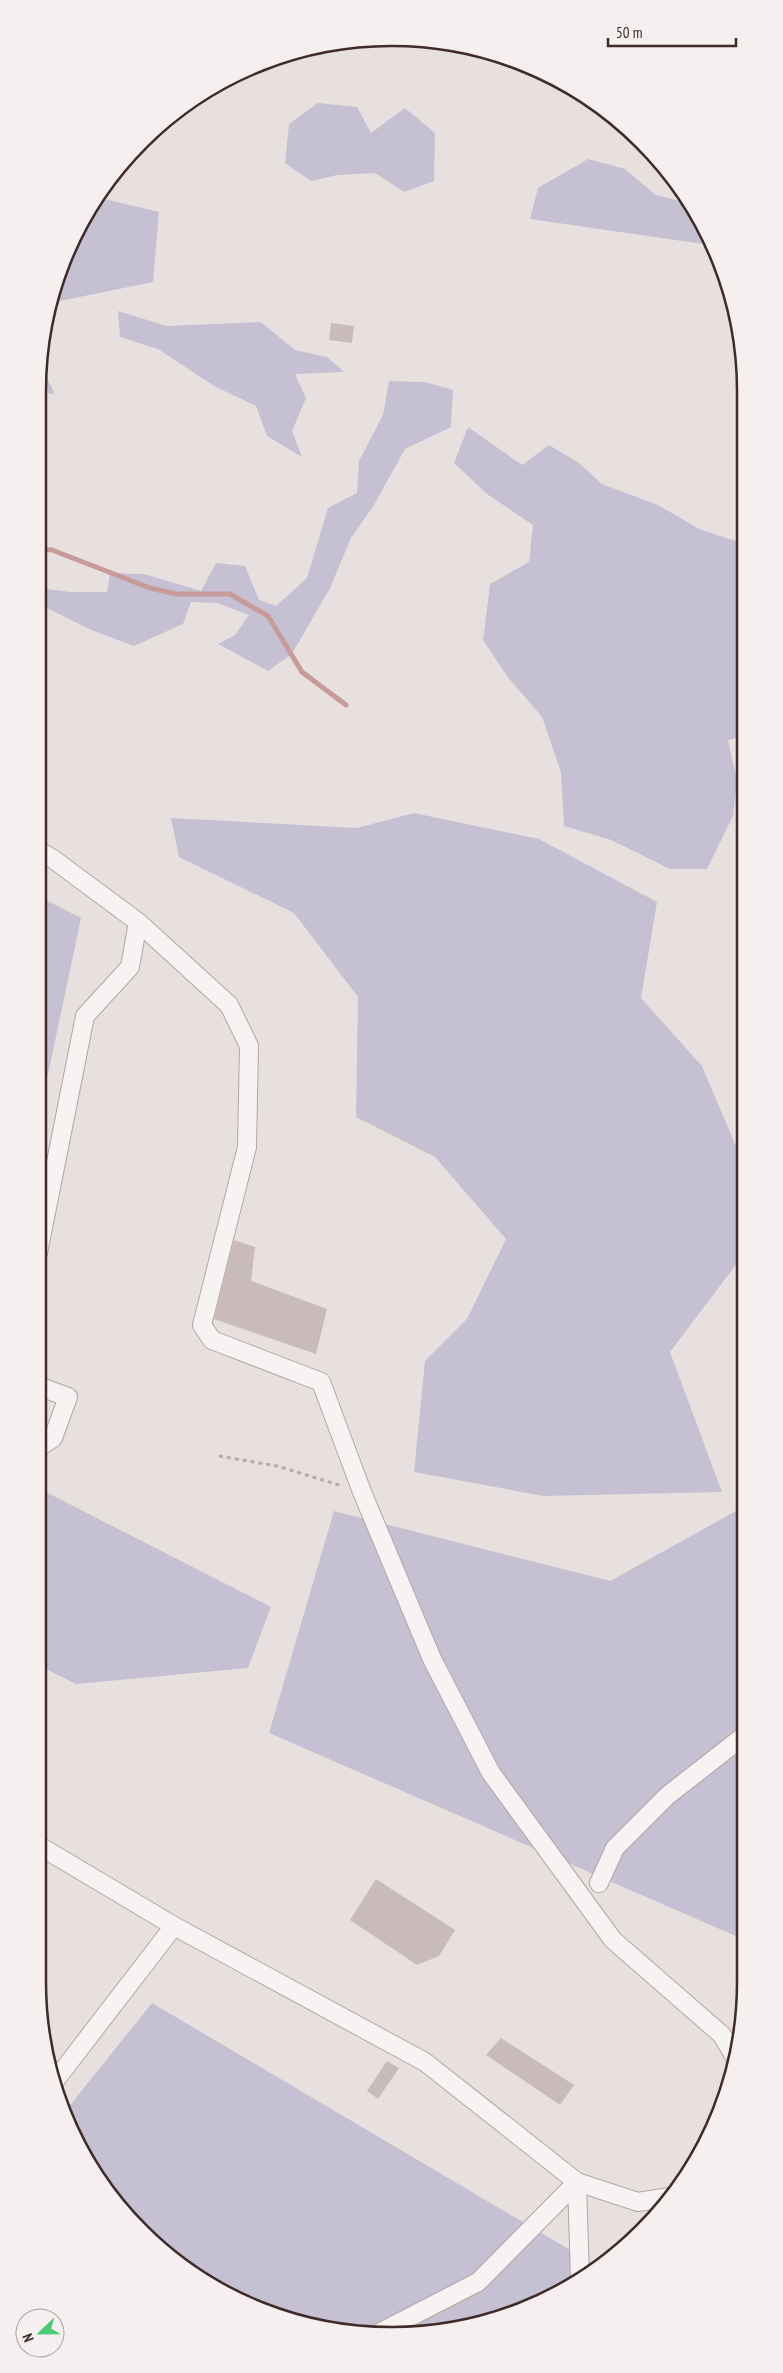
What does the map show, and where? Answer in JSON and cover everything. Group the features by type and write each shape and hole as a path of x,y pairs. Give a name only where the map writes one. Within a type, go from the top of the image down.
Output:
{"street":[{"path":"46,855 138,922 229,1005 249,1046 246,1147 202,1325 212,1340 321,1382 362,1492 432,1659 491,1773 613,1940 722,2035 730,2049"},
{"path":"46,1213 85,1016 130,967 138,922"},
{"path":"46,1389 68,1397 53,1438 46,1443"},
{"path":"599,1883 615,1848 667,1796 737,1738"},
{"path":"46,1850 174,1926 425,2062 577,2182 638,2202 660,2199"},
{"path":"59,2075 174,1926"},
{"path":"577,2182 580,2271"},
{"path":"391,2327 478,2282 577,2182"}],"path":[{"path":"219,1456 277,1466 362,1492"}],"shaded area":[{"path":"318,103 357,107 371,133 405,108 435,133 434,181 404,192 375,173 337,175 311,181 285,163 289,124"},
{"path":"588,159 625,169 656,195 680,201 703,244 530,219 538,188"},
{"path":"105,199 159,212 153,282 58,301 82,239"},
{"path":"118,311 167,326 261,322 295,350 327,357 344,372 295,374 306,398 292,431 302,457 267,436 256,406 214,386 158,349 120,337"},
{"path":"47,377 55,394 46,393"},
{"path":"389,381 425,382 453,390 451,427 405,449 374,505 351,538 330,588 292,654 268,671 218,644 235,635 249,615 217,603 191,602 183,624 134,646 91,630 46,608 46,589 71,592 107,592 110,573 144,574 201,591 216,563 245,566 259,600 276,606 307,578 328,508 357,493 359,461 383,415"},
{"path":"468,427 522,465 549,445 579,463 602,484 658,505 701,530 737,541 737,738 728,740 737,780 733,816 707,869 670,869 611,840 564,826 561,772 542,717 507,676 483,640 490,584 529,562 533,525 487,494 454,463"},
{"path":"414,813 539,839 657,902 641,998 702,1066 737,1148 737,1263 670,1352 722,1492 543,1496 414,1472 425,1361 467,1319 506,1239 435,1157 356,1117 358,997 294,913 179,857 171,818 357,828"},
{"path":"46,900 81,918 46,1084"},
{"path":"46,1492 271,1607 248,1668 76,1684 46,1669"},
{"path":"737,1510 737,1937 269,1733 334,1511 610,1581"},
{"path":"152,2003 592,2263 564,2280 524,2300 481,2315 437,2324 392,2327 369,2326 346,2324 302,2315 259,2300 219,2280 181,2255 147,2226 104,2173 82,2134 70,2105"}],"building":[{"path":"331,323 354,326 352,343 329,340"},
{"path":"234,1240 255,1247 251,1281 327,1309 316,1354 214,1319"},
{"path":"376,1879 455,1930 439,1956 417,1965 350,1920"},
{"path":"501,2038 574,2085 560,2105 486,2055"},
{"path":"387,2061 399,2068 378,2099 367,2091"}],"waterway":[{"path":"46,550 52,550 150,588 176,594 230,594 268,616 302,672 346,705"}]}
